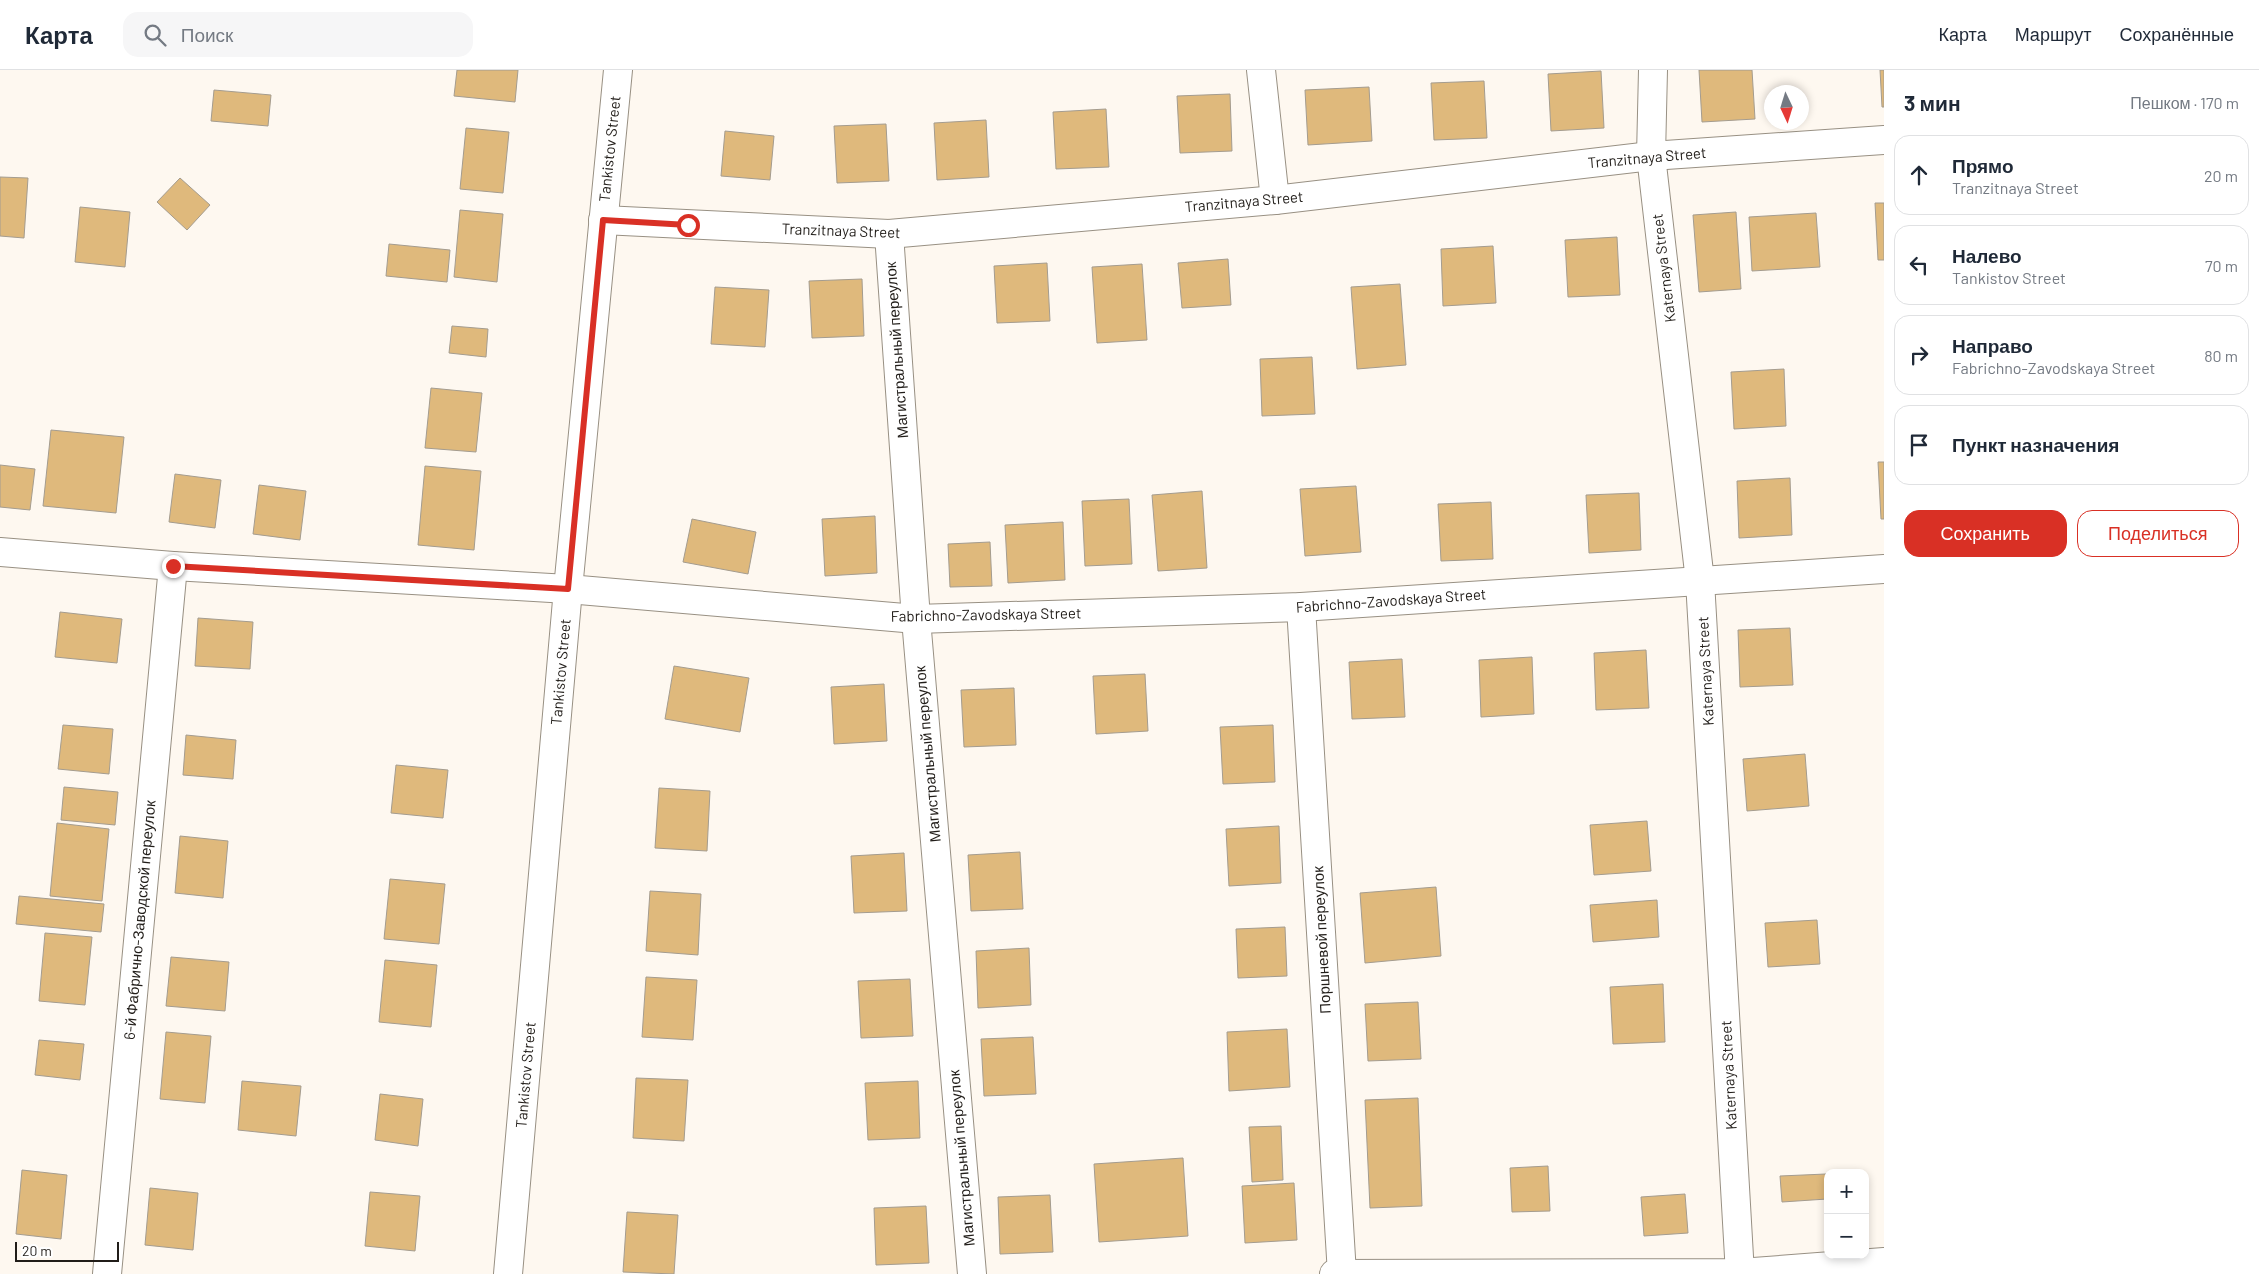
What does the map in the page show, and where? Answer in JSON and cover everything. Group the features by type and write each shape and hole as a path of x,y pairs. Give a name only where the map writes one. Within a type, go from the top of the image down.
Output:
{"street":[{"name":"Tankistov Street","path":"508,1274 568,589 618,70"},
{"path":"1262,70 1275,200"},
{"name":"Katernaya Street","path":"1653,70 1652,156 1700,581 1740,1274"},
{"name":"Tranzitnaya Street","path":"603,220 890,234 1275,200 1652,156 1884,140"},
{"name":"Магистральный переулок","path":"890,234 916,619 972,1274"},
{"name":"Fabrichno-Zavodskaya Street","path":"0,552 173,566 568,589 916,619 1301,607 1884,570"},
{"name":"6-й Фабрично-Заводской переулок","path":"106,1274 173,566"},
{"name":"Поршневой переулок","path":"1301,607 1340,1274"},
{"path":"1340,1274 1740,1274 1884,1262"}],"building":[{"path":"457,70 518,70 515,102 454,96"},
{"path":"1699,70 1752,70 1755,119 1702,122"},
{"path":"1880,70 1884,70 1884,107 1882,107"},
{"path":"1601,71 1604,128 1551,131 1548,74"},
{"path":"1484,81 1487,138 1434,140 1431,83"},
{"path":"1369,87 1372,141 1308,145 1305,90"},
{"path":"214,90 271,95 268,126 211,121"},
{"path":"1230,94 1232,151 1180,153 1177,96"},
{"path":"1106,109 1109,167 1056,169 1053,112"},
{"path":"986,120 989,177 937,180 934,123"},
{"path":"886,124 889,181 837,183 834,126"},
{"path":"466,128 509,132 503,193 460,189"},
{"path":"725,131 774,136 770,180 721,176"},
{"path":"0,177 28,178 24,238 0,236"},
{"path":"180,178 210,205 187,230 157,202"},
{"path":"1875,203 1884,203 1884,260 1878,260"},
{"path":"80,207 130,212 125,267 75,262"},
{"path":"460,210 503,214 497,282 454,277"},
{"path":"1736,212 1741,289 1699,292 1693,215"},
{"path":"1816,213 1820,267 1752,271 1749,217"},
{"path":"1617,237 1620,295 1568,297 1565,240"},
{"path":"389,244 450,250 447,282 386,276"},
{"path":"1493,246 1496,303 1443,306 1441,249"},
{"path":"1228,259 1231,305 1182,308 1178,263"},
{"path":"1047,263 1050,321 997,323 994,266"},
{"path":"1142,264 1147,340 1097,343 1092,267"},
{"path":"862,279 864,336 812,338 809,281"},
{"path":"1400,284 1406,365 1357,369 1351,287"},
{"path":"715,287 769,290 765,347 711,344"},
{"path":"452,326 488,329 486,357 449,353"},
{"path":"1312,357 1315,414 1262,416 1260,359"},
{"path":"1784,369 1786,426 1734,429 1731,372"},
{"path":"431,388 482,393 476,452 425,448"},
{"path":"51,430 124,437 116,513 43,506"},
{"path":"1878,462 1884,462 1884,519 1881,519"},
{"path":"0,465 35,469 30,510 0,507"},
{"path":"425,466 481,471 474,550 418,545"},
{"path":"175,474 221,480 215,528 169,522"},
{"path":"1790,478 1792,535 1739,538 1737,481"},
{"path":"259,485 306,491 300,540 253,534"},
{"path":"1356,486 1361,552 1305,556 1300,489"},
{"path":"1202,491 1207,568 1158,571 1152,495"},
{"path":"1639,493 1641,550 1589,553 1586,495"},
{"path":"1129,499 1132,564 1085,566 1082,501"},
{"path":"1491,502 1493,559 1441,561 1438,504"},
{"path":"875,516 877,573 825,576 822,519"},
{"path":"692,519 756,532 748,574 683,562"},
{"path":"1063,522 1065,580 1008,583 1005,525"},
{"path":"990,542 992,586 950,587 948,544"},
{"path":"60,612 122,619 117,663 55,657"},
{"path":"198,618 253,622 250,669 195,666"},
{"path":"1790,628 1793,685 1740,687 1738,630"},
{"path":"1646,650 1649,708 1596,710 1594,653"},
{"path":"1532,657 1534,714 1481,717 1479,660"},
{"path":"1402,659 1405,717 1352,719 1349,662"},
{"path":"674,666 749,678 740,732 665,719"},
{"path":"1145,674 1148,731 1096,734 1093,676"},
{"path":"884,684 887,741 834,744 831,687"},
{"path":"1014,688 1016,745 964,747 961,690"},
{"path":"63,725 113,729 109,774 58,769"},
{"path":"1273,725 1275,782 1223,784 1220,727"},
{"path":"186,735 236,740 233,779 183,775"},
{"path":"1805,754 1809,806 1747,811 1743,759"},
{"path":"396,765 448,770 443,818 391,813"},
{"path":"64,787 118,792 115,825 61,820"},
{"path":"659,788 710,791 707,851 655,848"},
{"path":"1647,821 1651,871 1594,875 1590,825"},
{"path":"57,823 109,829 102,901 50,896"},
{"path":"1279,826 1281,883 1229,886 1226,829"},
{"path":"180,836 228,841 223,898 175,893"},
{"path":"1020,852 1023,909 971,911 968,855"},
{"path":"904,853 907,911 854,913 851,856"},
{"path":"390,879 445,884 439,944 384,939"},
{"path":"1436,887 1441,956 1365,963 1360,893"},
{"path":"650,891 701,894 698,955 646,951"},
{"path":"19,896 104,904 101,932 16,924"},
{"path":"1657,900 1659,937 1593,942 1590,905"},
{"path":"1817,920 1820,964 1768,967 1765,923"},
{"path":"1285,927 1287,976 1238,978 1236,929"},
{"path":"45,933 92,937 85,1005 39,1001"},
{"path":"1029,948 1031,1005 978,1008 976,951"},
{"path":"171,957 229,962 225,1011 166,1006"},
{"path":"385,960 437,965 431,1027 379,1022"},
{"path":"646,977 697,980 693,1040 642,1037"},
{"path":"910,979 913,1036 861,1038 858,981"},
{"path":"1663,984 1665,1042 1613,1044 1610,987"},
{"path":"1418,1002 1421,1059 1368,1061 1365,1004"},
{"path":"1287,1029 1290,1087 1229,1091 1227,1032"},
{"path":"166,1032 211,1036 205,1103 160,1099"},
{"path":"1033,1037 1036,1094 984,1096 981,1039"},
{"path":"39,1040 84,1044 80,1080 35,1075"},
{"path":"636,1078 688,1080 684,1141 633,1138"},
{"path":"242,1081 301,1086 296,1136 238,1130"},
{"path":"918,1081 920,1138 868,1140 865,1083"},
{"path":"380,1094 423,1099 418,1146 375,1140"},
{"path":"1418,1098 1422,1206 1370,1208 1365,1100"},
{"path":"1281,1126 1283,1180 1252,1182 1249,1127"},
{"path":"1183,1158 1188,1236 1099,1242 1094,1164"},
{"path":"1548,1166 1550,1211 1512,1212 1510,1168"},
{"path":"22,1170 67,1175 61,1239 16,1234"},
{"path":"1824,1174 1824,1199 1782,1202 1780,1176"},
{"path":"1294,1183 1297,1240 1245,1243 1242,1186"},
{"path":"150,1188 198,1193 193,1250 145,1245"},
{"path":"370,1192 420,1196 415,1251 365,1246"},
{"path":"1685,1194 1688,1233 1644,1236 1641,1197"},
{"path":"1050,1195 1053,1252 1000,1254 998,1197"},
{"path":"926,1206 929,1263 876,1265 874,1208"},
{"path":"627,1212 678,1215 674,1274 623,1272"}],"route":[{"path":"173,566 568,589 603,220 688,225"}]}
